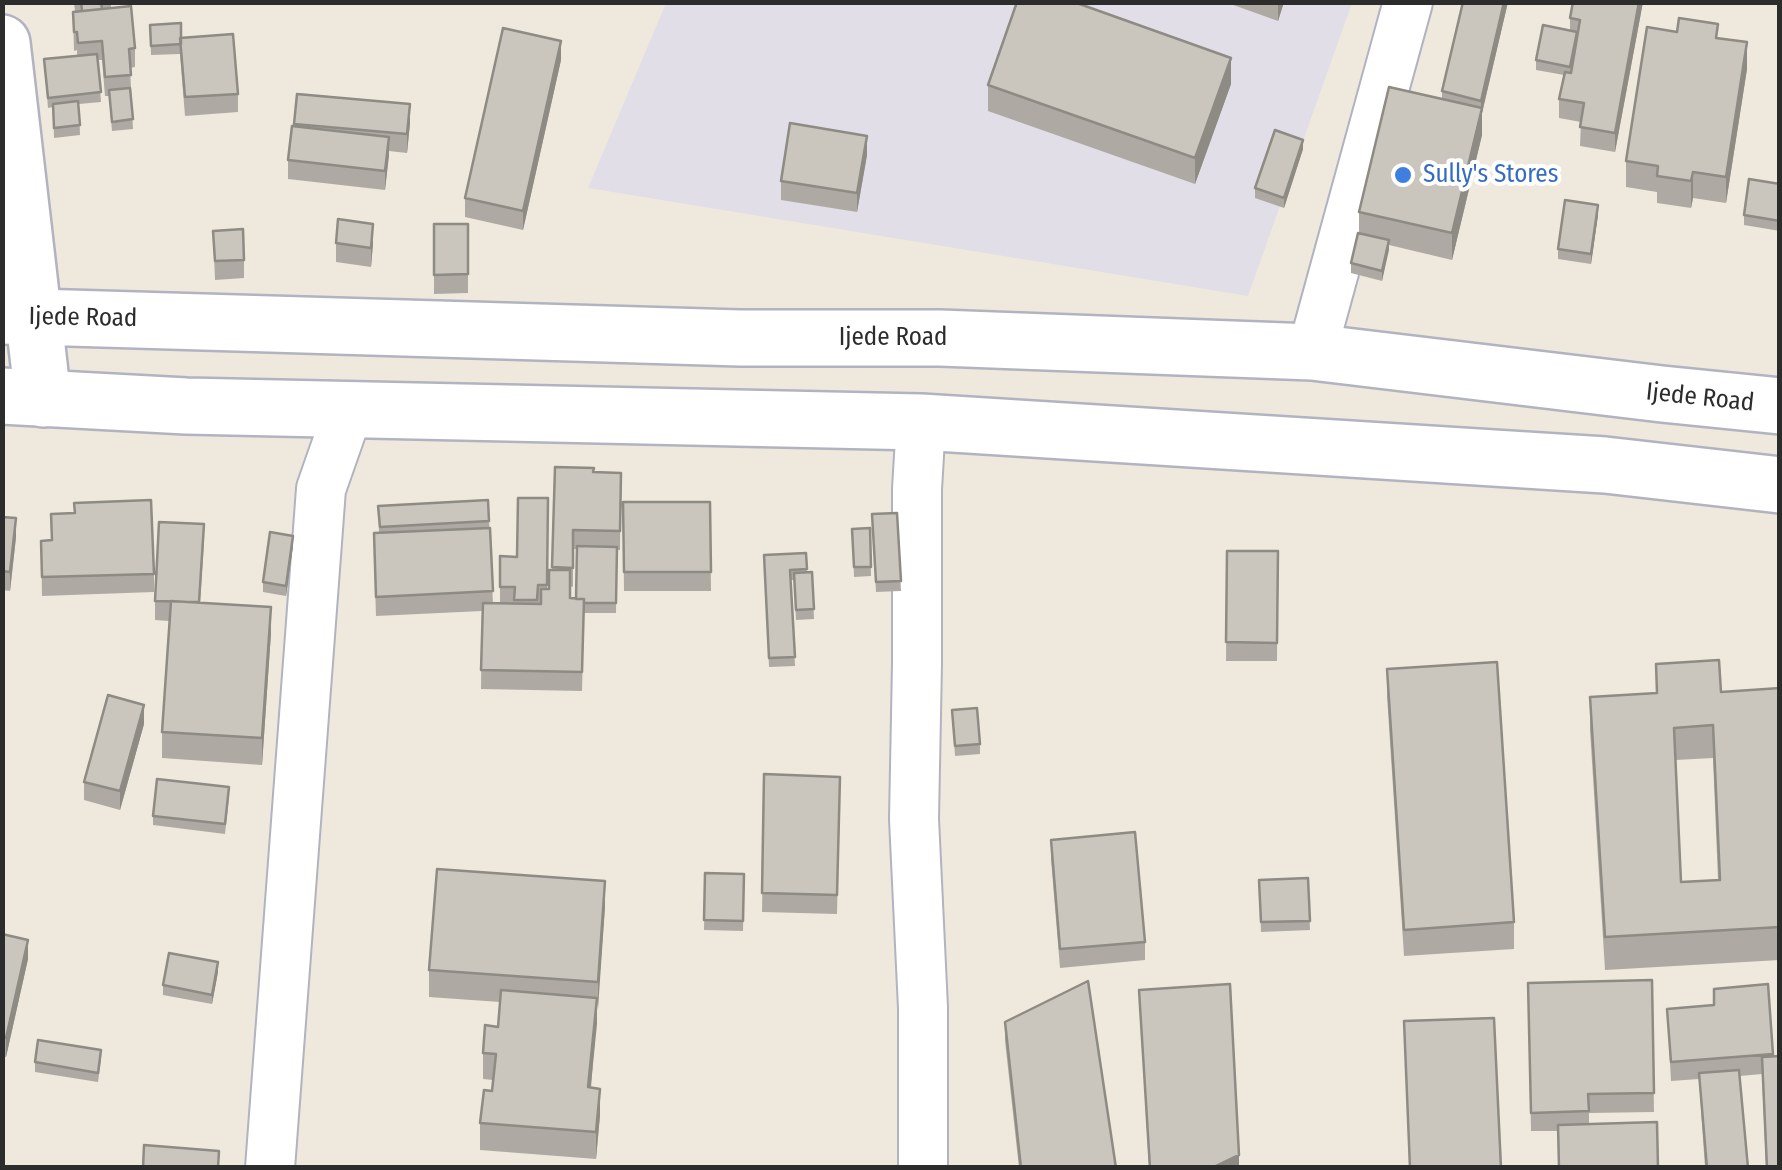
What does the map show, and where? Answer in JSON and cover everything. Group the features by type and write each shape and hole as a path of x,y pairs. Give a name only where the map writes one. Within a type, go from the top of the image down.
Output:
{"main road":[{"path":"2,42 23,398 186,406 921,422 1605,464 1780,485"},
{"name":"Ijede Road","path":"18,316 740,338 940,338 1312,352 1780,406"}],"street":[{"path":"1312,352 1408,2"},
{"path":"270,1168 321,488 349,409"},
{"path":"921,422 914,819 923,1008 924,1168"}],"shaded area":[{"path":"666,3 1352,3 1248,296 588,188"}],"building":[{"path":"81,2 101,2 102,9 82,11"},
{"path":"1017,2 1074,2 1231,58 1195,158 988,85"},
{"path":"1463,2 1504,2 1481,101 1442,91"},
{"path":"1573,2 1639,2 1615,133 1580,127 1584,103 1559,99 1565,72 1571,73 1580,20 1570,18"},
{"path":"131,6 135,48 129,49 131,75 105,77 102,41 78,43 73,12"},
{"path":"1679,18 1718,24 1716,38 1747,42 1726,177 1693,172 1691,181 1657,176 1658,166 1626,161 1647,27 1677,32"},
{"path":"181,23 181,44 151,46 150,25"},
{"path":"1543,25 1577,32 1570,67 1536,60"},
{"path":"503,28 561,41 523,211 465,198"},
{"path":"233,34 238,94 185,97 180,38"},
{"path":"97,54 101,92 48,98 44,59"},
{"path":"1389,87 1482,108 1452,233 1359,212"},
{"path":"130,88 133,119 112,122 109,90"},
{"path":"297,94 410,104 407,134 294,124"},
{"path":"78,101 80,125 54,128 53,104"},
{"path":"790,123 867,136 857,193 781,181"},
{"path":"292,126 389,137 385,171 288,160"},
{"path":"1275,130 1303,140 1284,198 1255,188"},
{"path":"1749,179 1780,184 1780,221 1744,215"},
{"path":"1565,200 1598,205 1591,254 1558,249"},
{"path":"338,219 373,224 371,248 336,243"},
{"path":"434,224 468,224 468,274 434,275"},
{"path":"243,229 244,260 215,261 213,231"},
{"path":"1358,233 1389,240 1382,271 1351,263"},
{"path":"555,467 621,473 620,531 573,530 573,568 552,567"},
{"path":"518,498 548,498 547,585 538,585 537,600 514,600 515,587 500,587 500,556 517,557"},
{"path":"151,500 154,574 42,577 41,541 52,540 51,514 75,513 74,503"},
{"path":"488,500 489,521 380,527 378,506"},
{"path":"623,502 710,502 711,572 624,572"},
{"path":"897,513 901,581 876,582 872,514"},
{"path":"2,517 16,518 10,572 2,571"},
{"path":"159,522 204,524 199,602 155,601"},
{"path":"490,528 493,591 376,597 374,533"},
{"path":"870,528 871,567 854,567 852,529"},
{"path":"270,532 293,536 286,586 263,582"},
{"path":"577,546 617,547 616,603 584,603 584,599 576,599"},
{"path":"1227,551 1278,551 1277,643 1226,642"},
{"path":"806,553 807,569 790,570 795,657 769,658 764,555"},
{"path":"549,570 570,570 570,598 584,599 582,672 481,670 483,603 541,604 541,589 549,589"},
{"path":"812,572 814,609 796,610 794,573"},
{"path":"171,601 271,607 262,738 162,732"},
{"path":"1719,660 1721,692 1780,688 1780,927 1605,937 1590,697 1657,693 1656,664","holes":["1713,725 1720,880 1681,882 1674,728"]},
{"path":"1497,662 1514,922 1404,930 1387,669"},
{"path":"108,695 144,705 120,791 84,782"},
{"path":"977,708 980,744 955,746 952,710"},
{"path":"764,774 840,777 837,895 762,893"},
{"path":"157,779 229,787 225,824 153,816"},
{"path":"1135,832 1145,942 1060,949 1051,840"},
{"path":"437,869 605,881 598,982 429,970"},
{"path":"705,873 744,874 743,921 704,920"},
{"path":"1308,878 1310,921 1261,922 1259,880"},
{"path":"2,934 28,940 6,1038 2,1037"},
{"path":"169,953 218,962 212,995 163,985"},
{"path":"1652,980 1654,1093 1588,1094 1589,1111 1531,1113 1528,983"},
{"path":"1088,981 1116,1168 1021,1168 1005,1022"},
{"path":"1230,984 1239,1155 1212,1168 1150,1168 1139,990"},
{"path":"1768,984 1773,1054 1671,1062 1667,1009 1714,1005 1714,989"},
{"path":"501,990 597,998 588,1087 600,1089 596,1132 480,1123 484,1090 492,1091 496,1054 483,1053 485,1025 498,1027"},
{"path":"1494,1018 1501,1168 1410,1168 1404,1021"},
{"path":"38,1040 101,1050 98,1073 35,1062"},
{"path":"1780,1056 1780,1168 1767,1168 1762,1057"},
{"path":"1739,1070 1748,1168 1707,1168 1699,1073"},
{"path":"1657,1122 1658,1168 1559,1168 1558,1125"},
{"path":"144,1145 219,1151 218,1168 143,1168"}],"place":[{"name":"Sully's Stores","path":"1403,175"}]}
